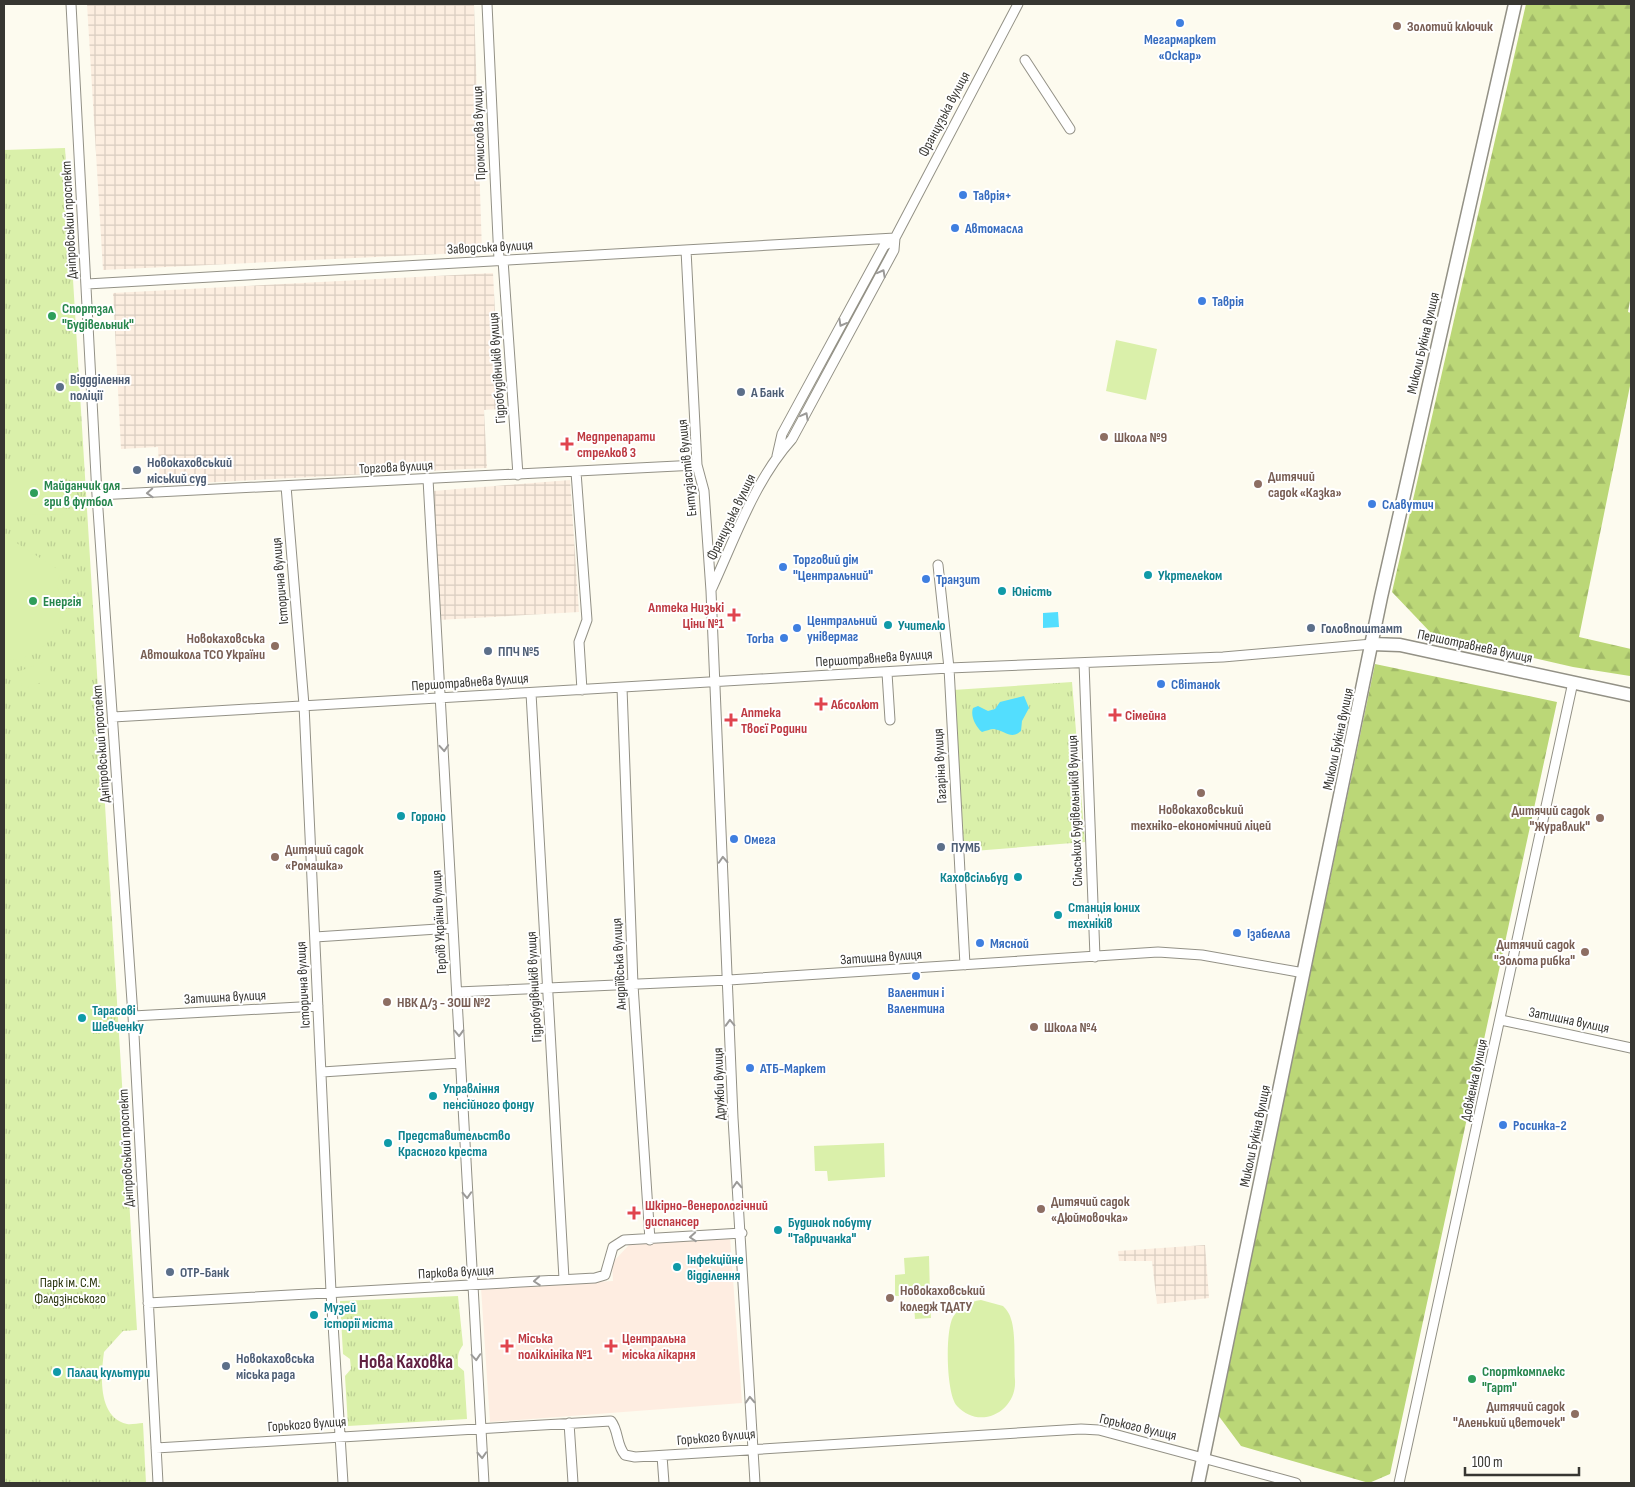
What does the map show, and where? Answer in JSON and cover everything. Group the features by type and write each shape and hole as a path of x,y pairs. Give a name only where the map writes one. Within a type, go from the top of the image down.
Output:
{"street":[{"name":"Дніпровський проспект","path":"71,4 97,495 133,1016 158,1483"},
{"name":"Промислова вулиця","path":"487,4 501,260"},
{"name":"Французька вулиця","path":"711,591 744,518 777,456 792,439 894,250 894,238 1018,4"},
{"name":"Миколи Букіна вулиця","path":"1198,1483 1205,1457 1372,644 1515,4"},
{"path":"1025,60 1070,129"},
{"name":"Заводська вулиця","path":"87,284 894,238"},
{"name":"Ентузіастів вулиця","path":"686,250 698,465 704,491 711,591 714,683"},
{"name":"Гідробудівників вулиця","path":"501,260 518,475"},
{"name":"Торгова вулиця","path":"97,495 698,465"},
{"path":"576,472 587,620 579,642 582,690"},
{"name":"Героїв України вулиця","path":"428,479 484,1483"},
{"name":"Історична вулиця","path":"286,486 304,705 343,1483"},
{"name":"Гагаріна вулиця","path":"938,565 949,668 965,965"},
{"name":"Першотравнева вулиця","path":"113,717 304,705 440,700 949,668 1084,664 1228,656 1372,644 1400,645 1631,695"},
{"name":"Сільських Будівельників вулиця","path":"1084,664 1095,957"},
{"path":"887,673 890,720"},
{"name":"Довженка вулиця","path":"1399,1483 1573,682"},
{"name":"Дружби вулиця","path":"714,683 729,980 733,1118 742,1233 755,1483"},
{"name":"Андріївська вулиця","path":"622,688 633,985 650,1240"},
{"name":"Гідробудівників вулиця","path":"531,693 564,1279"},
{"path":"315,937 453,928"},
{"name":"Затишна вулиця","path":"458,992 729,980 1158,952 1202,955 1304,973"},
{"name":"Затишна вулиця","path":"133,1016 318,1006"},
{"name":"Затишна вулиця","path":"1501,1020 1631,1048"},
{"path":"322,1072 460,1063"},
{"name":"Паркова вулиця","path":"148,1302 605,1276 613,1247 624,1240 650,1240 742,1233"},
{"name":"Горького вулиця","path":"156,1448 611,1421 616,1427 619,1448 624,1455 636,1457 753,1448 1081,1429 1099,1430 1296,1483"},
{"path":"569,1423 572,1483"},
{"path":"662,1456 664,1483"}],"shaded area":[{"path":"87,4 474,4 482,252 103,270"},
{"path":"493,273 500,409 484,410 487,468 160,485 158,447 121,449 113,293"},
{"path":"570,480 579,612 439,620 433,491"},
{"name":"Центральна міська лікарня","path":"730,1237 742,1403 490,1422 481,1288 613,1281 612,1263 629,1245"},
{"path":"1205,1245 1209,1298 1157,1304 1152,1261 1119,1261 1118,1251"}],"green space":[{"path":"1526,4 1631,4 1631,295 1628,312 1631,313 1631,381 1579,637 1631,649 1630,676 1573,667 1433,635 1392,592"},
{"name":"Парк ім. С.М. Фалдзінського","path":"65,148 137,1330 123,1331 104,1352 102,1383 106,1404 110,1413 117,1420 129,1424 143,1423 146,1483 4,1483 4,150"},
{"path":"1116,340 1157,349 1146,400 1106,391"},
{"name":"Майданчик для гри в футбол","path":"4,472 63,472 64,514 4,515"},
{"name":"Енергія","path":"4,535 62,572 56,583 61,610 59,623 54,634 46,644 35,652 9,660 4,668"},
{"path":"47,661 53,678 23,689 17,672"},
{"path":"1375,664 1557,702 1390,1474 1369,1483 1241,1446 1218,1415"},
{"path":"1072,682 1085,842 961,852 953,690"},
{"path":"884,1143 885,1177 828,1181 827,1171 815,1171 814,1146"},
{"path":"929,1256 930,1295 895,1296 895,1275 905,1274 904,1258"},
{"path":"458,1296 463,1345 459,1353 458,1366 464,1371 467,1419 348,1426 345,1376 351,1369 350,1359 343,1354 340,1301"},
{"path":"981,1300 1003,1306 1009,1313 1013,1325 1015,1380 1014,1391 1010,1401 1004,1408 986,1417 976,1417 966,1413 957,1406 953,1399 949,1376 948,1348 950,1324 953,1317 965,1305"},
{"path":"930,1304 931,1318 915,1319 914,1305"}],"water":[{"path":"1058,612 1059,627 1043,628 1043,613"},
{"path":"1024,696 1029,708 1022,721 1021,731 1017,734 1011,735 994,729 982,732 976,724 972,714 973,708 978,706 988,711 995,709 1000,702"}],"place":[{"name":"Мегармаркет «Оскар»","path":"1180,23"},
{"name":"Золотий ключик","path":"1397,26"},
{"name":"Таврія+","path":"963,195"},
{"name":"Автомасла","path":"955,228"},
{"name":"Таврія","path":"1202,301"},
{"name":"Спортзал \"Будівельник\"","path":"52,316"},
{"name":"Віддділення поліції","path":"60,387"},
{"name":"А Банк","path":"741,392"},
{"name":"Школа №9","path":"1104,437"},
{"name":"Медпрепарати стрелков 3","path":"567,444"},
{"name":"Новокаховський міський суд","path":"137,470"},
{"name":"Дитячий садок «Казка»","path":"1258,484"},
{"name":"Майданчик для гри в футбол","path":"34,493"},
{"name":"Славутич","path":"1372,504"},
{"name":"Торговий дім \"Центральний\"","path":"783,567"},
{"name":"Укртелеком","path":"1148,575"},
{"name":"Транзит","path":"926,579"},
{"name":"Юність","path":"1002,591"},
{"name":"Енергія","path":"33,601"},
{"name":"Аптека Низькі Ціни №1","path":"734,615"},
{"name":"Учителю","path":"888,625"},
{"name":"Центральний універмаг","path":"797,628"},
{"name":"Головпоштамт","path":"1311,628"},
{"name":"Torba","path":"784,638"},
{"name":"Новокаховська Автошкола ТСО України","path":"275,646"},
{"name":"ППЧ №5","path":"488,651"},
{"name":"Свiтанок","path":"1161,684"},
{"name":"Абсолют","path":"821,704"},
{"name":"Сімейна","path":"1115,715"},
{"name":"Аптека Твоєї Родини","path":"731,720"},
{"name":"Новокаховський техніко-економічний ліцей","path":"1201,793"},
{"name":"Гороно","path":"401,816"},
{"name":"Дитячий садок \"Журавлик\"","path":"1600,818"},
{"name":"Омега","path":"734,839"},
{"name":"ПУМБ","path":"941,847"},
{"name":"Дитячий садок «Ромашка»","path":"275,857"},
{"name":"Каховсільбуд","path":"1018,877"},
{"name":"Станція юних техніків","path":"1058,915"},
{"name":"Ізабелла","path":"1237,933"},
{"name":"Мясной","path":"980,943"},
{"name":"Дитячий садок \"Золота рибка\"","path":"1585,952"},
{"name":"Валентин і Валентина","path":"916,976"},
{"name":"НВК Д/з - ЗОШ №2","path":"387,1002"},
{"name":"Тарасові Шевченку","path":"82,1018"},
{"name":"Школа №4","path":"1034,1027"},
{"name":"АТБ-Маркет","path":"750,1068"},
{"name":"Управління пенсійного фонду","path":"433,1096"},
{"name":"Росинка-2","path":"1503,1125"},
{"name":"Представительство Красного креста","path":"388,1143"},
{"name":"Дитячий садок «Дюймовочка»","path":"1041,1209"},
{"name":"Шкірно-венерологічний диспансер","path":"634,1213"},
{"name":"Будинок побуту \"Тавричанка\"","path":"778,1230"},
{"name":"Інфекційне відділення","path":"677,1267"},
{"name":"ОТР-Банк","path":"170,1272"},
{"name":"Новокаховський коледж ТДАТУ","path":"890,1298"},
{"name":"Музей історії міста","path":"314,1315"},
{"name":"Міська поліклініка №1","path":"507,1346"},
{"name":"Центральна міська лікарня","path":"611,1346"},
{"name":"Новокаховська міська рада","path":"226,1366"},
{"name":"Палац культури","path":"57,1372"},
{"name":"Спорткомплекс \"Гарт\"","path":"1472,1379"},
{"name":"Дитячий садок \"Аленький цветочек\"","path":"1575,1414"}],"district":[{"name":"Нова Каховка","path":"406,1362"}]}
